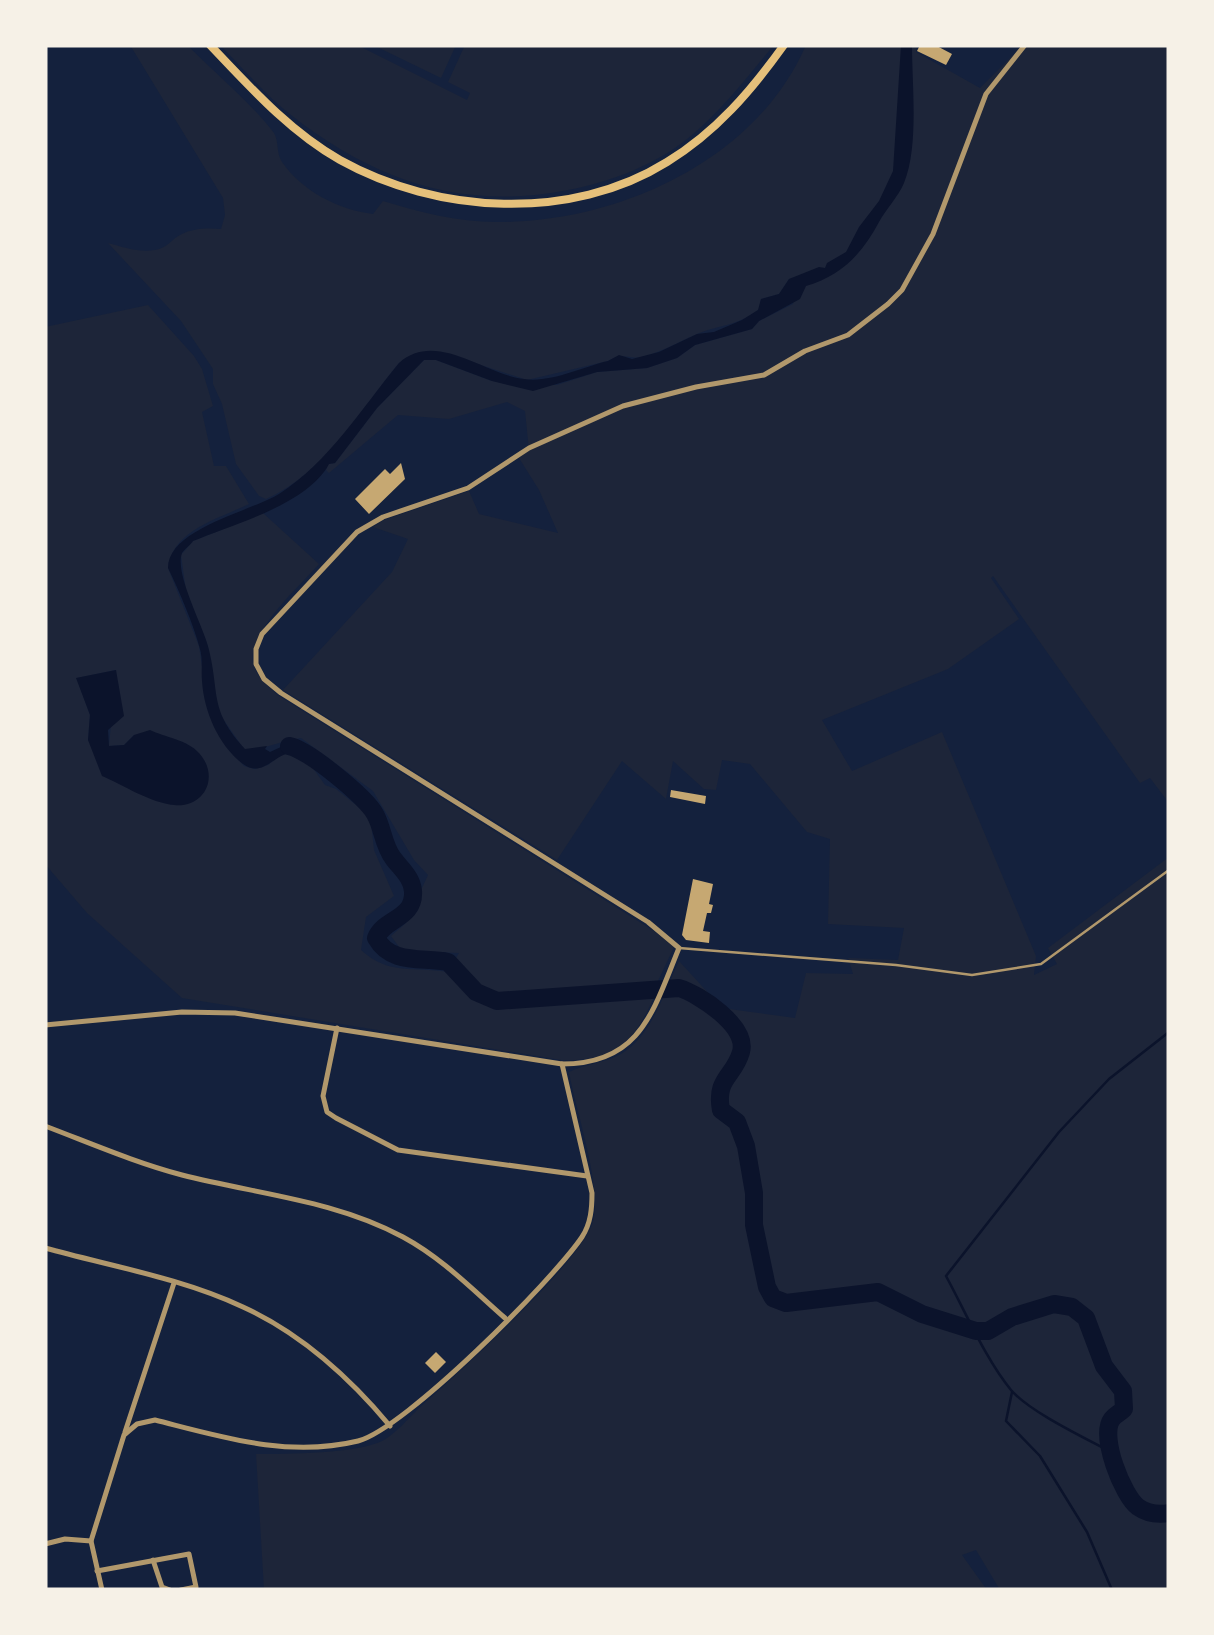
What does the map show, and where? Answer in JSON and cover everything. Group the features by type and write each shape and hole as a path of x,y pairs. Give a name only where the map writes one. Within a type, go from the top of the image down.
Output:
{"main road":[{"path":"210,45 292,126 339,160 434,196 500,204 590,193 664,164 696,143 743,100 784,45"}],"street":[{"path":"45,1025 182,1012 235,1012 562,1064 597,1061 624,1049 636,1038 679,948 618,902 281,693 264,679 256,664 262,634 357,532 383,517 468,488 529,448 623,406 764,375 872,318 902,290 933,234 986,94 1025,45"},
{"path":"337,1028 323,1096 327,1112 336,1118 398,1150 588,1176"},
{"path":"124,1435 137,1424 155,1420 281,1448 361,1440 390,1426 418,1405 559,1267 584,1234 592,1207 588,1176 562,1064"},
{"path":"45,1126 182,1175 314,1203 358,1217 403,1237 440,1261 506,1319"},
{"path":"45,1248 220,1297 274,1323 344,1377 390,1426"},
{"path":"102,1590 91,1541 174,1283"},
{"path":"45,1544 65,1539 91,1541"},
{"path":"98,1571 189,1554 196,1587 180,1590"},
{"path":"153,1560 162,1587 170,1590"}],"lane":[{"path":"679,948 972,975 1041,964 1169,870"}],"shaded area":[{"path":"130,45 187,45 266,122 290,172 335,203 373,214 383,201 439,216 496,222 588,211 634,197 678,177 718,152 753,122 783,86 806,45 916,45 916,52 980,88 1023,45 1169,45 1169,803 1150,778 1140,783 993,576 1019,619 948,669 822,720 852,771 942,732 1036,956 1034,975 1057,964 1048,948 1169,857 1169,1590 1000,1590 976,1550 962,1555 987,1590 264,1590 256,1454 340,1451 373,1445 388,1437 515,1318 584,1239 593,1221 594,1188 569,1072 615,1057 632,1046 656,1012 679,961 722,1008 795,1018 806,973 853,974 848,958 898,960 904,928 828,924 830,839 807,832 750,764 722,760 716,790 704,789 673,761 666,799 622,761 557,860 283,690 392,572 408,539 373,527 384,520 469,491 479,514 558,533 519,458 529,450 525,411 507,402 449,419 398,415 329,473 326,470 377,408 424,360 436,360 492,381 557,385 597,372 647,368 677,358 695,345 752,329 759,321 793,304 799,276 789,279 779,294 761,299 759,309 744,319 645,356 619,357 527,380 453,356 399,363 323,457 287,488 266,499 259,496 236,464 222,404 213,384 213,369 181,321 108,243 155,250 187,232 221,229 225,215 223,198","holes":["1067,1301 1061,1310 1023,1317 1026,1306"]},
{"path":"220,45 357,45 467,100 470,93 448,82 465,45 774,45 703,125 649,163 617,177 568,190 491,196 421,185 354,157 281,107"},
{"path":"373,45 456,45 441,78"},
{"path":"901,45 912,45 912,152 904,183 858,254 840,270 806,286 800,299 759,321 752,329 695,345 677,358 647,368 597,372 533,391 436,360 424,360 377,408 335,463 329,464 304,491 268,512 193,541 182,553 182,574 209,650 218,702 226,723 245,749 267,746 265,749 270,752 294,741 313,750 305,757 288,753 259,768 243,764 234,756 209,715 200,649 168,568 181,543 195,532 266,501 297,481 344,434 399,363 413,354 444,352 524,379 556,377 619,355 632,359 659,352 697,334 714,332 758,310 761,299 779,294 789,279 825,268 846,252 893,171"},
{"path":"148,305 202,369 213,406 202,412 214,466 226,466 249,504 187,535 178,544 168,568 199,646 209,713 225,745 244,766 255,769 294,751 305,757 325,785 365,812 371,822 374,850 394,896 366,917 361,950 392,967 448,972 459,953 402,951 391,936 406,923 428,875 414,860 373,791 301,738 244,749 216,709 208,646 186,591 181,555 193,541 263,513 319,564 275,612 257,640 254,666 264,682 279,696 674,947 657,983 604,985 603,996 654,997 638,1027 620,1046 595,1057 561,1060 182,998 87,913 45,864 45,327","holes":["116,670 109,746 124,745 134,735 187,744 171,805 88,740 90,715 77,678"]},
{"path":"116,670 124,716 108,730 109,746 124,745 134,735 150,730 194,749 205,762 208,780 206,789 194,801 185,805 165,804 102,776 88,740 90,715 76,678"}],"building":[{"path":"920,45 935,45 952,54 946,65 917,51"},
{"path":"401,463 405,479 369,514 355,499 385,469 390,474"},
{"path":"671,790 706,796 705,804 670,797"},
{"path":"693,879 713,884 709,904 713,905 703,931 710,932 709,943 686,940 682,935"},
{"path":"436,1352 446,1362 435,1373 425,1363"}],"waterway":[{"path":"289,746 322,764 369,806 390,853 410,881 412,900 404,913 380,931 376,938 382,947 399,956 448,962 476,992 497,1001 679,988 709,1004 730,1022 741,1042 741,1052 723,1084 721,1110 737,1122 746,1146 754,1193 754,1225 767,1287 773,1298 786,1303 878,1292 922,1314 976,1331 988,1331 1012,1317 1054,1304 1072,1307 1086,1318 1104,1366 1123,1391 1124,1409 1112,1419 1108,1438 1120,1479 1138,1507 1153,1513 1169,1513"},
{"path":"1109,1451 1044,1415 1011,1390 984,1350 946,1276 1059,1132 1109,1079 1169,1032"},
{"path":"1012,1392 1006,1421 1040,1456 1087,1532 1112,1590"}]}
